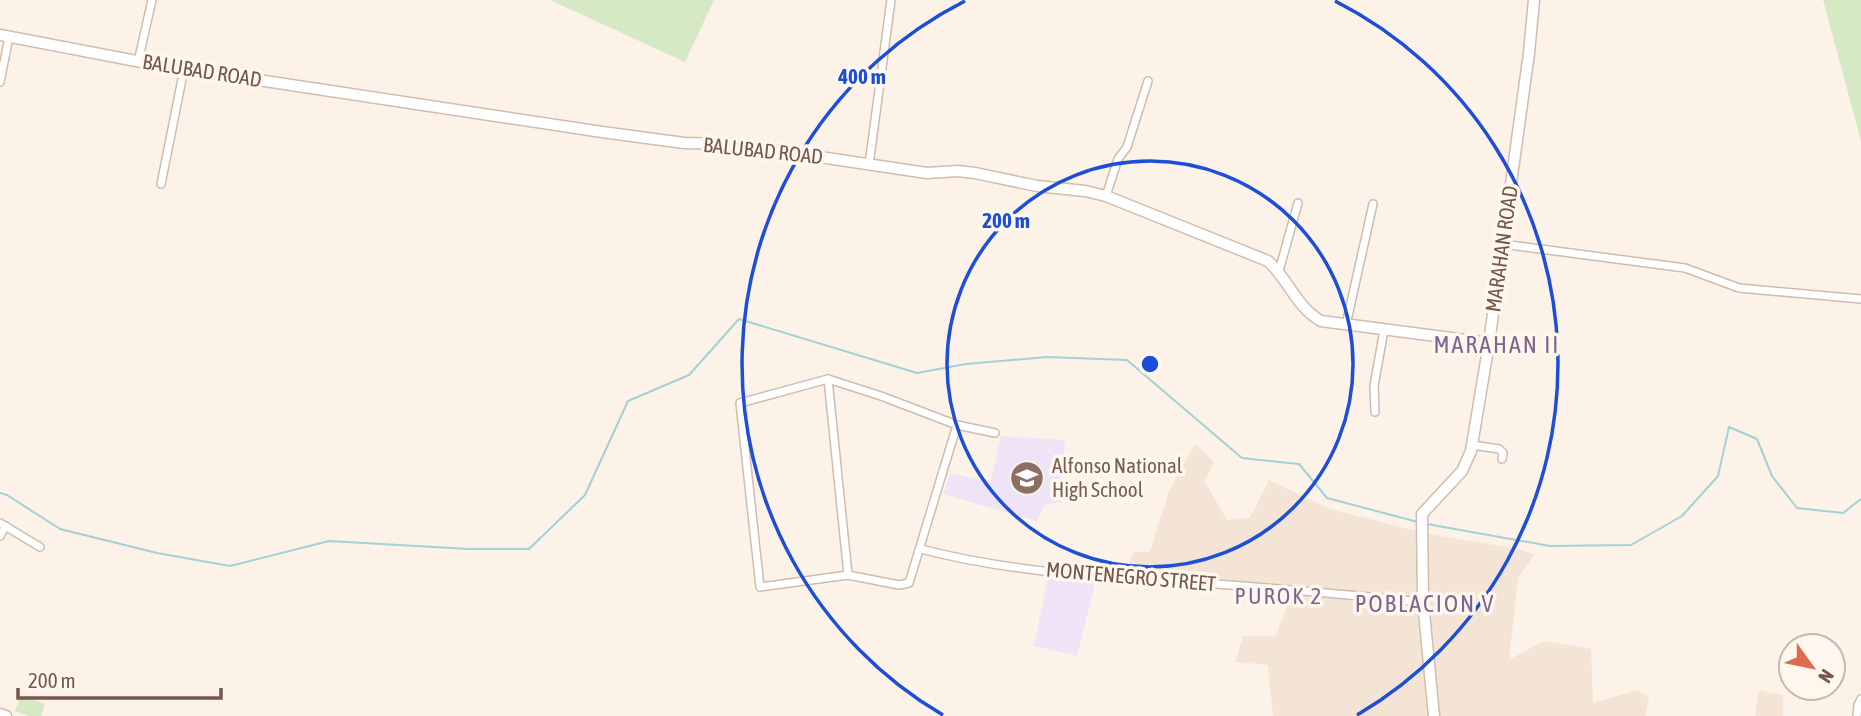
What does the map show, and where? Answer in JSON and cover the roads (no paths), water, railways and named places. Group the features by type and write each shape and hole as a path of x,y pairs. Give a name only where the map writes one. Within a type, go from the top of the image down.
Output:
{"street":[{"path":"138,62 152,0"},
{"path":"869,165 891,0"},
{"name":"MARAHAN ROAD","path":"1423,602 1421,520 1424,509 1462,471 1472,445 1489,343 1534,0"},
{"path":"0,82 4,36"},
{"name":"BALUBAD ROAD","path":"4,36 138,62 602,132 684,143 733,144 927,173 975,173 1037,186 1085,191 1106,196 1215,242 1255,254 1268,261 1279,271 1302,308 1321,321 1489,343"},
{"path":"161,184 184,69"},
{"path":"1106,196 1118,159 1128,147 1148,81"},
{"path":"1279,271 1298,203"},
{"path":"1346,325 1373,204"},
{"path":"1502,244 1685,268 1738,289 1861,299"},
{"path":"1375,412 1374,386 1384,330"},
{"path":"957,425 912,578 905,585 848,575 760,587 740,403 828,379 957,425 995,433"},
{"path":"828,379 848,575"},
{"path":"1472,445 1499,449 1503,453 1502,459"},
{"path":"0,536 3,525 40,547"},
{"name":"MONTENEGRO STREET","path":"921,550 964,560 1064,573 1293,589 1423,602"},
{"path":"1423,602 1434,716"},
{"path":"1857,716 1861,699"},
{"path":"0,714 6,716"}],"waterway":[{"path":"0,493 60,529 157,553 230,566 329,541 469,549 529,549 585,495 628,401 689,375 739,319 917,373 966,364 1047,357 1127,360 1242,458 1299,464 1327,498 1418,522"},
{"path":"1427,524 1550,546 1631,545 1682,516 1718,476 1729,427 1757,439 1772,476 1797,508 1843,513 1861,499"}],"place":[{"name":"Alfonso National High School","path":"1027,478"}],"district":[{"name":"MARAHAN II","path":"1497,345"},
{"name":"PUROK 2","path":"1279,596"},
{"name":"POBLACION V","path":"1425,604"}]}
